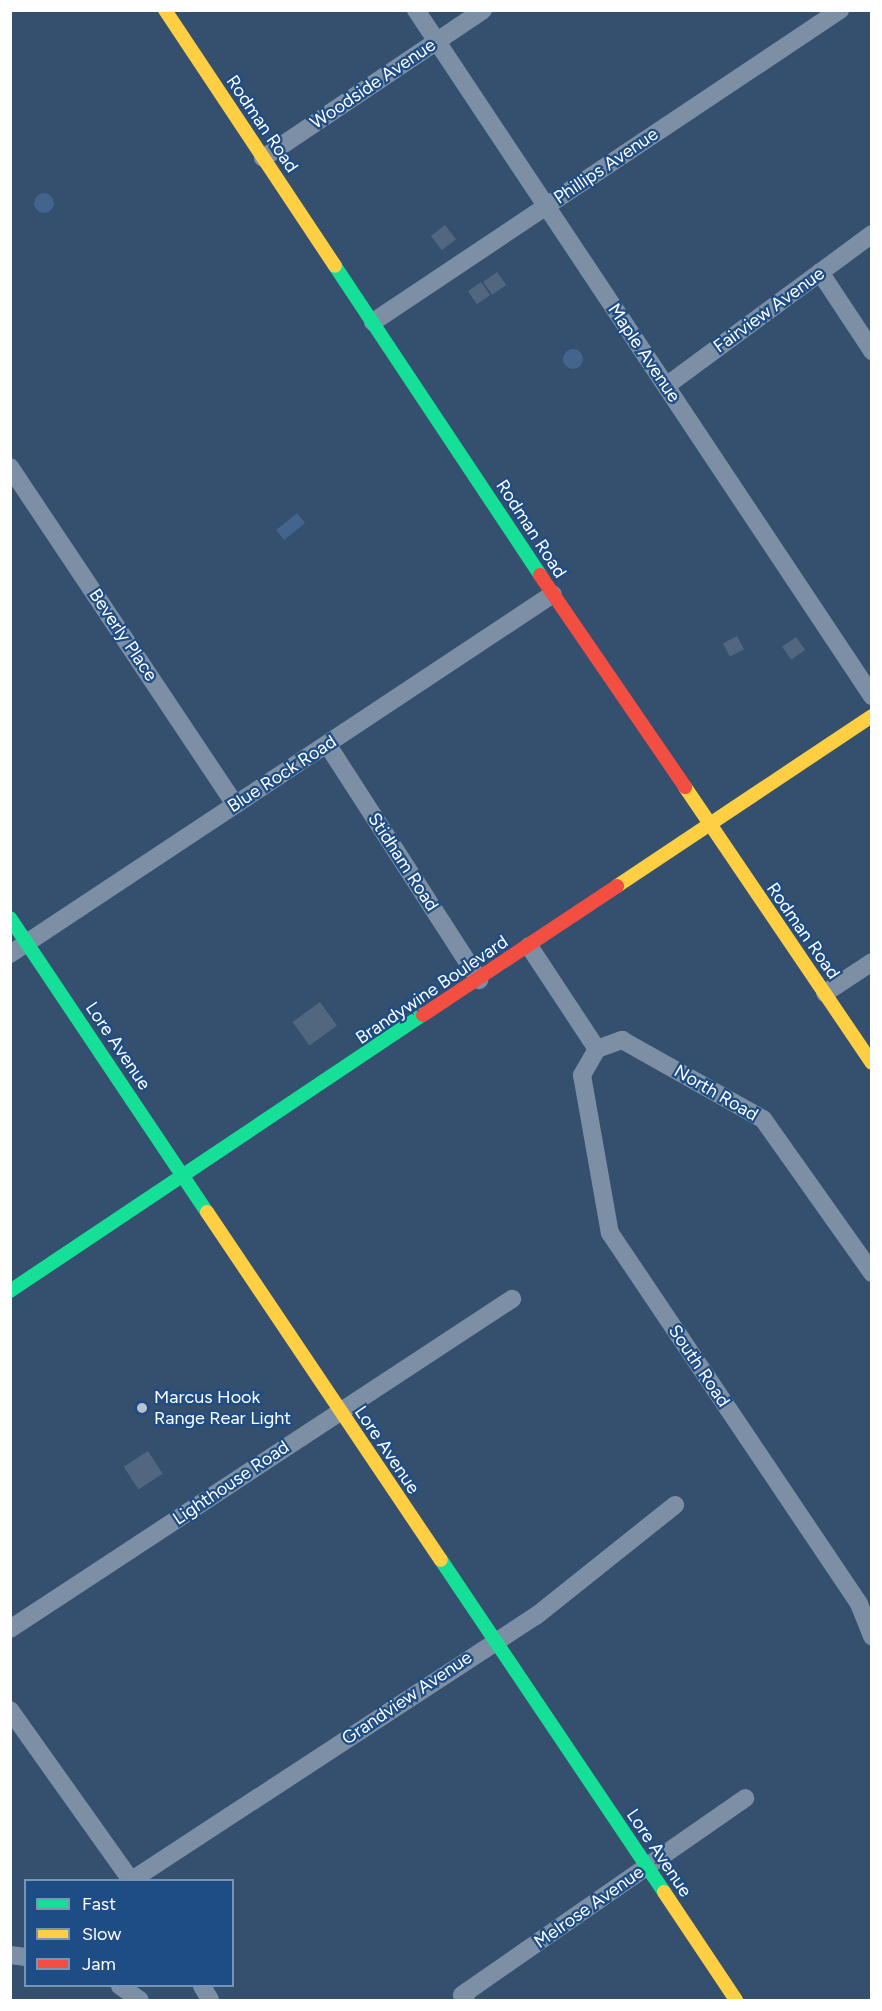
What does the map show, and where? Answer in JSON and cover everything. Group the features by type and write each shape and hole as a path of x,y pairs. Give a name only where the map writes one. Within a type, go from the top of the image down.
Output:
{"street":[{"name":"Rodman Road","path":"165,10 553,594 872,1063"},
{"name":"Maple Avenue","path":"416,10 872,696"},
{"name":"Woodside Avenue","path":"263,158 483,10"},
{"name":"Phillips Avenue","path":"373,322 840,10"},
{"name":"Fairview Avenue","path":"666,386 872,234"},
{"path":"820,272 872,351"},
{"name":"Beverly Place","path":"10,467 235,804"},
{"name":"Blue Rock Road","path":"10,954 553,594"},
{"name":"Brandywine Boulevard","path":"10,1292 872,716"},
{"name":"Stidham Road","path":"327,744 479,980"},
{"name":"Lore Avenue","path":"10,918 736,2001"},
{"path":"529,946 597,1049"},
{"path":"825,993 872,962"},
{"name":"North Road","path":"597,1049 622,1040 763,1119 872,1273"},
{"name":"South Road","path":"597,1049 582,1075 610,1233 865,1601 872,1636"},
{"name":"Lighthouse Road","path":"10,1629 512,1299"},
{"name":"Grandview Avenue","path":"134,1879 494,1640 562,1598 675,1505"},
{"path":"10,1710 130,1879"},
{"name":"Melrose Avenue","path":"464,1998 745,1798"},
{"path":"121,1987 140,2001"},
{"path":"203,1987 210,2001"}],"water":[{"path":"44,193 51,196 54,203 51,210 44,213 37,210 34,203 37,196"},
{"path":"573,349 580,352 583,359 580,366 573,369 566,366 563,359 566,352"},
{"path":"297,513 305,523 284,540 276,530"}],"building":[{"path":"445,225 456,239 442,250 431,236"},
{"path":"497,272 506,285 492,295 483,282"},
{"path":"481,282 490,295 477,304 468,291"},
{"path":"737,636 744,649 730,657 723,644"},
{"path":"796,637 805,650 791,660 782,647"},
{"path":"320,1002 337,1025 310,1045 292,1022"},
{"path":"148,1451 163,1474 138,1489 124,1467"}],"traffic: fast":[{"path":"335,266 540,575"},
{"path":"10,918 207,1212"},
{"path":"10,1291 423,1015"},
{"path":"441,1560 664,1892"}],"traffic: slow":[{"path":"165,10 335,266"},
{"path":"617,886 872,716"},
{"path":"685,787 872,1063"},
{"path":"207,1212 441,1560"},
{"path":"664,1892 736,2000"}],"traffic: jam":[{"path":"540,575 685,787"},
{"path":"423,1015 617,886"}],"place":[{"name":"Marcus Hook Range Rear Light","path":"142,1408"}]}
